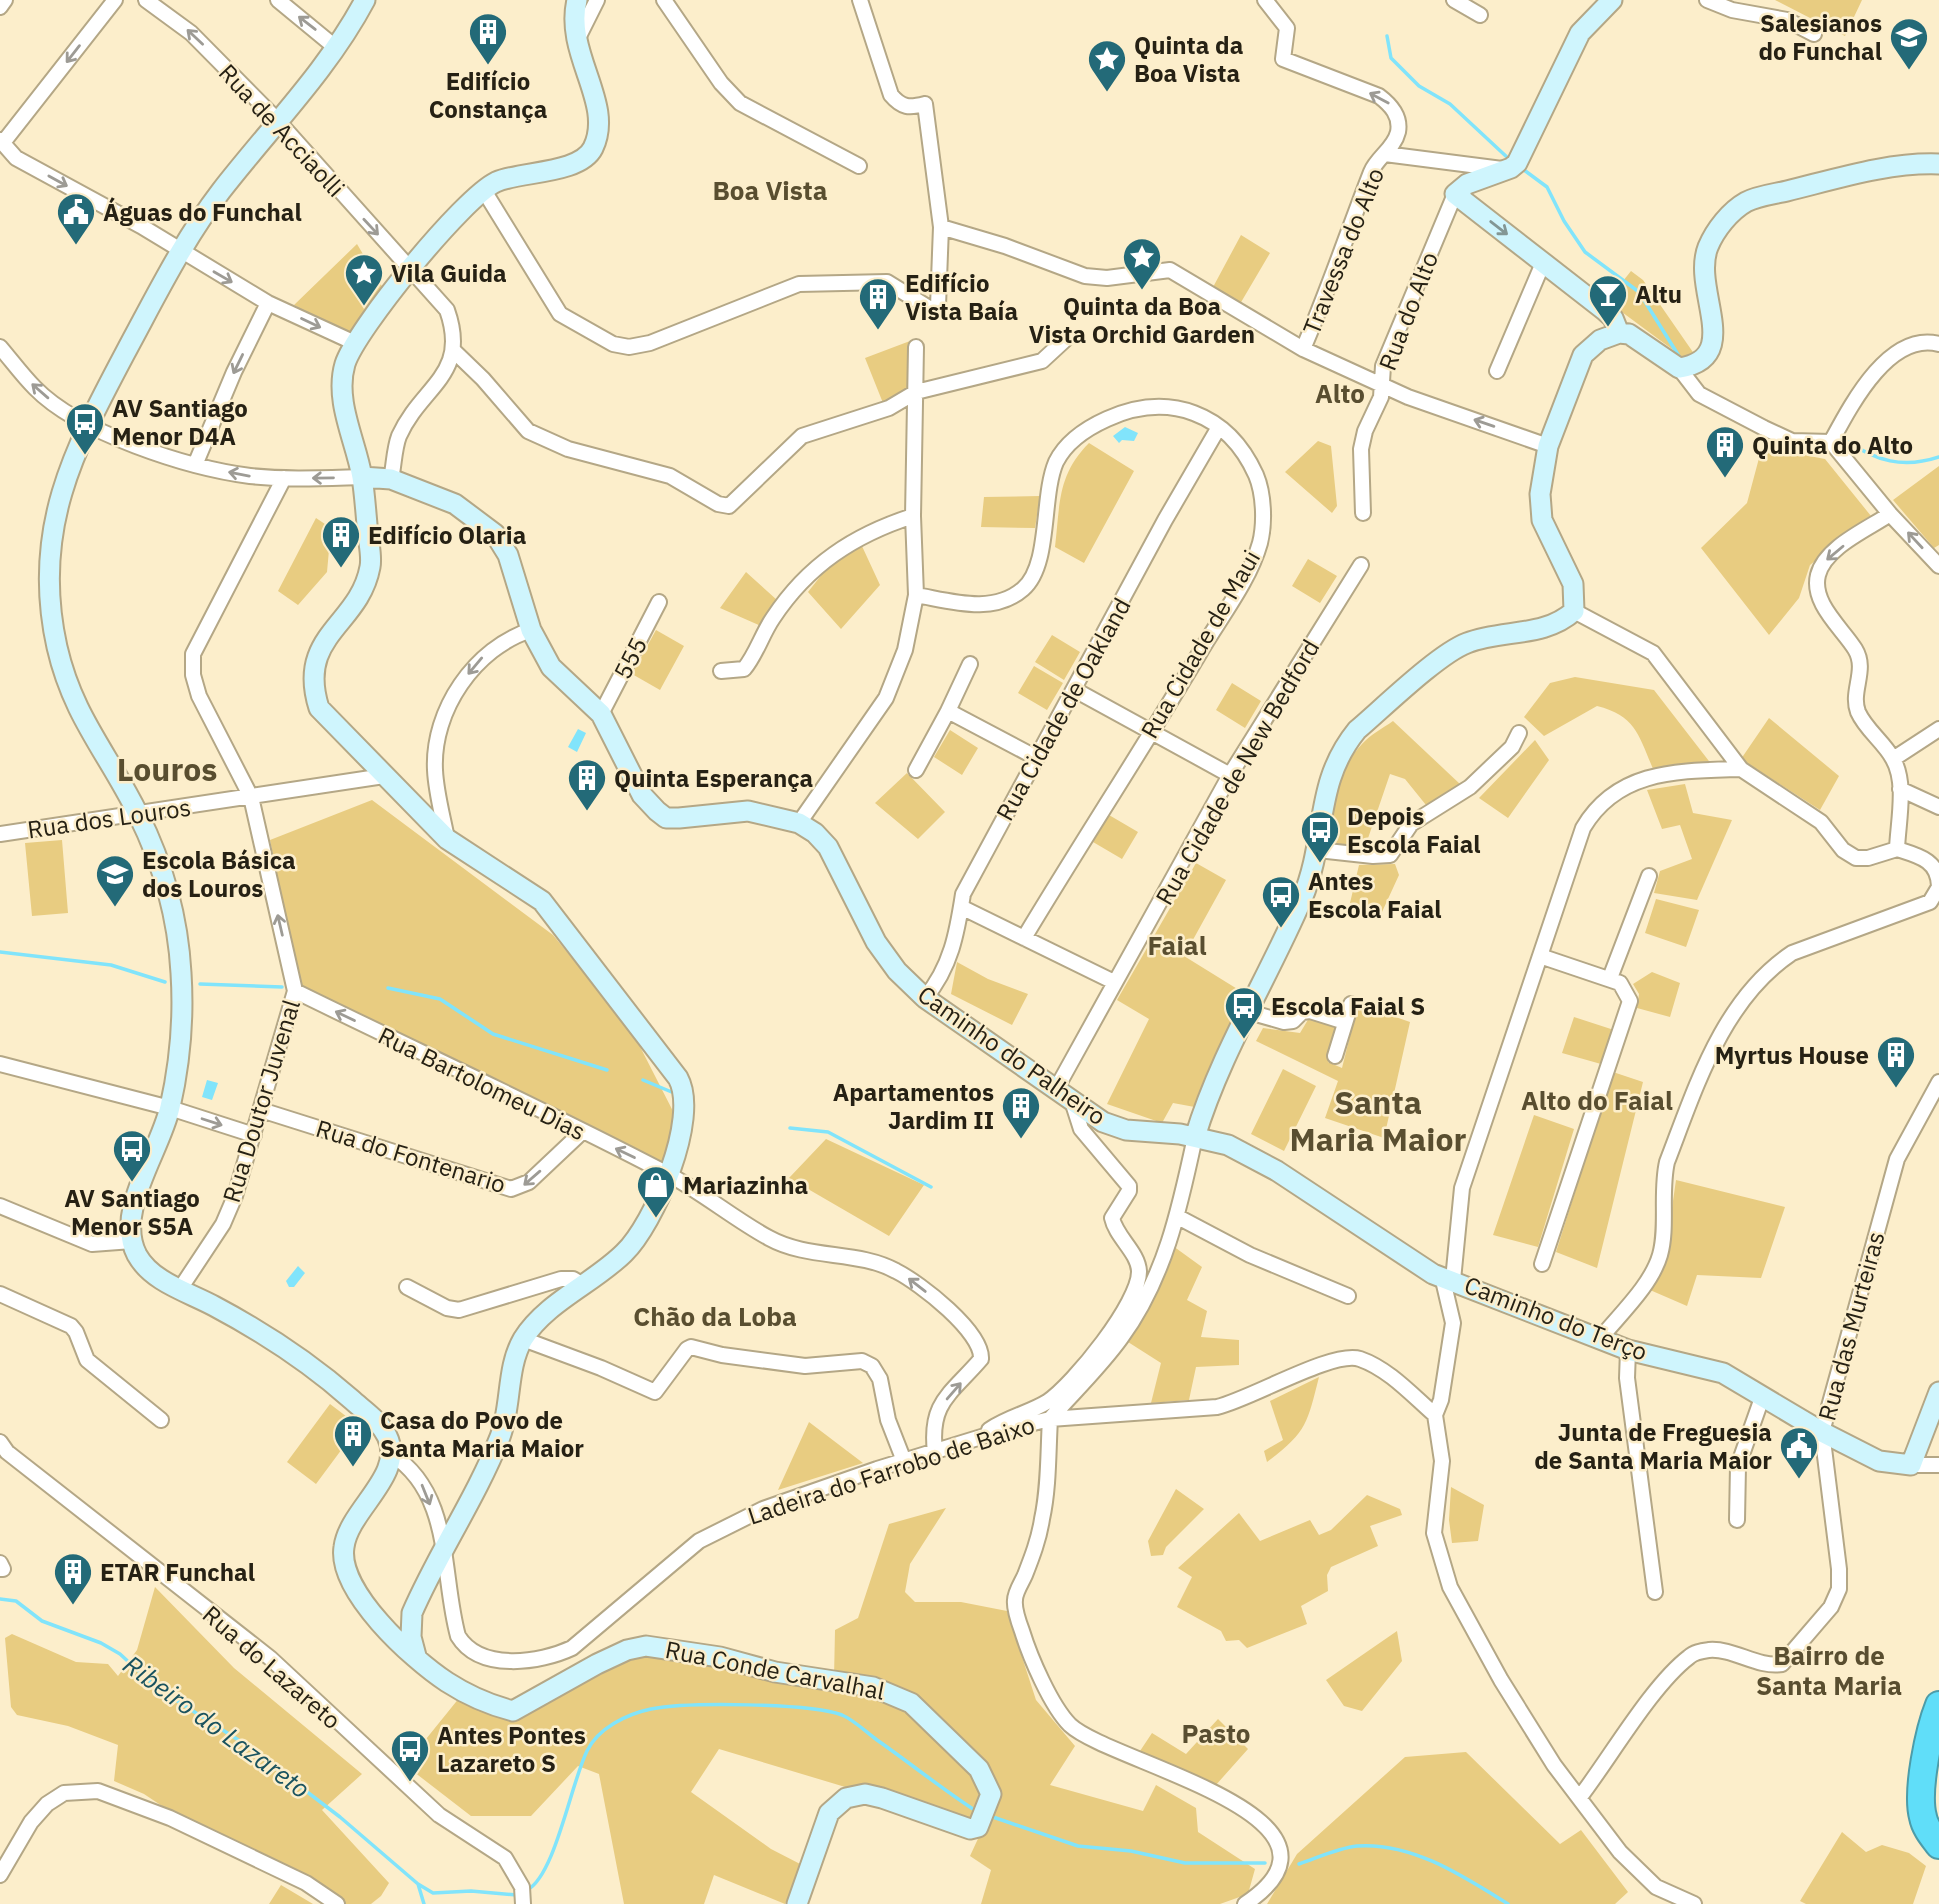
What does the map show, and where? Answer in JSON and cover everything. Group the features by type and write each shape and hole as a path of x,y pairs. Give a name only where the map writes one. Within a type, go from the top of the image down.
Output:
{"highway":[{"path":"1936,1834 1921,1806 1924,1768 1939,1705"},
{"path":"1936,1834 1933,1810 1939,1753"}],"street":[{"path":"0,7 5,0"},
{"path":"115,0 1,142 16,158 125,218 268,303 355,343"},
{"name":"Rua de Acciaolli","path":"146,0 191,33 277,120 447,310 454,329 455,352"},
{"path":"278,0 335,47"},
{"path":"365,0 335,47 219,194 179,251 88,424 66,474 58,502 50,573 53,621 64,672 80,715 138,813 160,865 179,941 183,995 181,1047 165,1128 132,1208 132,1241 145,1266 156,1276 247,1324 308,1363 375,1420 387,1435 391,1454 388,1469 349,1528 343,1549 345,1568 352,1588 416,1657"},
{"path":"416,1657 411,1620 422,1589 500,1436 515,1359 523,1339 538,1321 613,1263 636,1240 669,1174 686,1115 684,1088 678,1078 542,901 447,839 319,708 314,693 315,659 324,641 357,600 371,564 362,477 344,407 345,364 355,343 411,269 483,189 509,177 574,164 592,150 599,131 599,117 576,42 574,21 578,0"},
{"path":"576,42 597,0"},
{"path":"664,0 721,83 740,103 859,166"},
{"path":"483,189 554,308 603,340 629,347 650,343 799,285 870,280 887,282 916,301 934,308 939,302 941,227 925,104 909,108 898,104 891,95 860,0"},
{"name":"Travessa do Alto","path":"1265,0 1287,28 1283,59 1379,96 1391,105 1398,119 1398,131 1385,154 1372,168 1336,273 1303,349"},
{"path":"1454,0 1480,15"},
{"path":"1612,0 1580,33 1517,163 1467,184 1455,194 1614,318 1619,332"},
{"path":"1707,0 1732,10 1787,20 1814,34"},
{"path":"1385,154 1503,169"},
{"path":"1679,368 1706,360 1711,350 1713,333 1705,282 1708,248 1726,219 1746,201 1918,163 1939,164"},
{"name":"Rua do Alto","path":"1363,513 1361,449 1365,431 1381,397 1384,366 1455,194"},
{"path":"941,227 1005,246 1085,276 1107,278 1170,270 1303,349 1408,397 1548,446"},
{"path":"1497,371 1543,263"},
{"path":"195,465 234,372 268,303"},
{"path":"1574,611 1573,584 1542,520 1540,494 1548,446 1583,355 1600,340 1619,332 1638,337 1679,368 1699,394 1764,428 1792,441 1831,442 1890,514 1939,566"},
{"path":"391,479 398,438 446,370 455,352 483,379 521,425 541,439 670,476 718,504 729,506 802,436 890,408 916,392 1042,361 1068,337"},
{"path":"1831,442 1853,402 1890,357 1910,344 1928,341 1939,344"},
{"name":"Caminho do Palheiro","path":"0,347 36,389 70,415 104,433 195,465 249,476 391,479 455,504 495,534 508,555 531,630 551,667 601,714 642,794 666,818 748,811 799,823 816,833 828,847 876,942 897,971 925,998 1073,1104 1103,1122 1126,1130 1195,1137 1228,1145 1253,1156 1424,1269 1448,1278"},
{"path":"799,823 886,698 905,650 916,595 913,516 916,347"},
{"name":"Rua Cidade de Maui","path":"916,595 971,604 992,603 1024,588 1038,562 1049,484 1057,461 1073,439 1094,425 1124,411 1149,405 1170,405 1193,412 1219,427 1241,450 1256,476 1262,508 1261,541 1254,562 1024,938"},
{"name":"Rua Cidade de Oakland","path":"925,998 946,968 963,894 1035,757 1075,690 1165,520 1219,427"},
{"name":"Rua Doutor Juvenal","path":"180,1289 223,1224 254,1135 295,991 251,797 199,696 193,675 193,654 284,478"},
{"path":"1890,514 1828,557 1818,574 1818,584 1824,606 1857,651 1860,661 1856,701 1859,712 1893,759 1900,789 1897,849"},
{"path":"721,671 744,669 785,599 816,567 873,529 913,516"},
{"name":"Rua Cidade de New Bedford","path":"1055,1091 1230,775 1361,565"},
{"name":"555","path":"601,714 659,602"},
{"path":"1574,611 1653,653 1741,769 1821,822 1843,850 1856,858 1868,859 1897,849 1927,859 1939,877 1939,886 1930,902 1792,953 1773,967 1730,1015 1667,1162 1662,1185 1660,1255 1642,1286 1599,1340"},
{"path":"1250,1901 1266,1887 1280,1867 1280,1844 1273,1832 1232,1802 1194,1781 1101,1745 1071,1726 1059,1711 1022,1632 1014,1600 1035,1550 1043,1518 1051,1419 1122,1337 1162,1266 1178,1217 1195,1137 1249,1012 1302,900 1318,850 1328,778 1345,745 1357,730 1449,653 1467,643 1540,630 1560,622 1574,611"},
{"path":"447,839 435,769 442,720 472,667 495,646 531,630"},
{"path":"916,770 970,664"},
{"path":"1075,690 1230,775"},
{"path":"948,711 1035,757"},
{"path":"1893,759 1939,729"},
{"path":"1318,850 1373,856 1390,855 1411,824 1470,787 1512,747 1519,733"},
{"path":"1694,1904 1656,1887 1620,1852 1554,1765 1501,1680 1450,1587 1434,1533 1442,1461 1435,1415 1441,1400 1453,1323 1448,1278 1462,1188 1583,828 1596,807 1625,785 1693,771 1741,769"},
{"name":"Rua dos Louros","path":"0,834 384,776"},
{"path":"1900,789 1939,807"},
{"path":"1610,978 1649,876"},
{"path":"961,907 1114,982"},
{"path":"1540,956 1610,978 1625,987 1630,1001 1542,1264"},
{"name":"Rua Bartolomeu Dias","path":"295,991 669,1174 769,1238 788,1247 880,1263 898,1271 969,1329 982,1349 981,1359 938,1408 932,1427 935,1452"},
{"path":"1335,1056 1351,1004"},
{"path":"1249,1012 1284,1022 1293,1021 1302,1012 1345,1022"},
{"path":"0,1064 170,1108 254,1135"},
{"name":"Rua das Murteiras","path":"1580,1797 1657,1690 1689,1657 1698,1652 1722,1650 1770,1664 1782,1664 1830,1607 1839,1589 1839,1569 1822,1432 1897,1159 1939,1082"},
{"path":"977,1438 1007,1417 1050,1400 1109,1336 1137,1281 1137,1264 1117,1233 1112,1218 1129,1191 1129,1186 1081,1129 1073,1104"},
{"name":"Rua do Fontenario","path":"261,1110 511,1189 529,1182 582,1132"},
{"path":"0,1206 92,1244 132,1241"},
{"path":"1178,1217 1250,1255 1348,1296"},
{"name":"Caminho do Terço","path":"1448,1278 1599,1340 1628,1350 1723,1373 1822,1432 1879,1461 1939,1465"},
{"path":"407,1287 447,1308 459,1310 561,1279 573,1279 583,1285"},
{"path":"0,1294 71,1326 93,1367 161,1420"},
{"path":"523,1339 601,1367 655,1392 691,1347 722,1355 805,1366 862,1361 872,1366 880,1379 888,1420 904,1461"},
{"path":"1628,1350 1627,1378 1655,1592"},
{"name":"Ladeira do Farrobo de Baixo","path":"391,1454 418,1475 445,1547 455,1626 462,1643 467,1649 497,1659 547,1658 572,1648 699,1541 726,1525 774,1505 977,1438 1051,1419 1217,1407 1240,1401 1328,1361 1344,1358 1360,1359 1389,1376 1435,1415"},
{"path":"1911,1465 1939,1392"},
{"path":"1737,1520 1738,1466 1763,1395"},
{"name":"Rua do Lazareto","path":"0,1442 6,1452 270,1658 439,1815 505,1858 522,1886 523,1904"},
{"path":"0,1563 3,1569 0,1569"},
{"path":"387,1626 411,1620"},
{"name":"Rua Conde Carvalhal","path":"416,1657 464,1692 513,1711 597,1664 627,1650 646,1646 665,1646 775,1672 873,1687 911,1703 979,1769 991,1794 978,1827 970,1829 954,1826 873,1796 846,1798 829,1813 797,1904"},
{"path":"0,1875 31,1822 47,1804 64,1793 98,1791 170,1818 306,1883 336,1904"}],"shaded area":[{"path":"1775,0 1862,0 1845,36"},
{"path":"1241,235 1270,253 1240,304 1212,289"},
{"path":"357,244 386,293 354,339 294,305"},
{"path":"1631,271 1643,280 1697,358 1684,358 1607,301"},
{"path":"910,341 913,372 909,387 895,399 883,403 865,358"},
{"path":"1318,441 1331,446 1337,506 1332,513 1285,472"},
{"path":"1089,443 1134,471 1084,563 1055,547 1065,479"},
{"path":"1762,447 1825,459 1871,516 1810,565 1799,598 1769,635 1701,548 1747,503"},
{"path":"1939,466 1939,545 1934,548 1893,500"},
{"path":"1040,496 1035,528 981,527 984,497"},
{"path":"316,518 331,528 327,572 298,605 278,591"},
{"path":"861,544 880,585 841,629 808,592 823,573"},
{"path":"1308,559 1337,576 1320,603 1292,586"},
{"path":"746,572 777,600 761,626 720,608"},
{"path":"656,630 684,646 660,690 632,674"},
{"path":"1052,635 1080,652 1064,680 1035,662"},
{"path":"1034,666 1063,683 1047,710 1018,693"},
{"path":"1575,677 1654,690 1712,765 1654,771 1640,738 1629,722 1610,710 1597,706 1544,736 1524,717 1550,683"},
{"path":"1232,683 1261,701 1245,728 1216,710"},
{"path":"1769,718 1839,776 1820,810 1741,759"},
{"path":"1393,721 1461,785 1426,805 1405,779 1390,774 1364,850 1338,845 1331,821 1340,778 1362,744"},
{"path":"950,730 978,748 962,775 934,757"},
{"path":"1535,740 1549,760 1508,818 1479,798"},
{"path":"907,773 945,812 918,839 875,803"},
{"path":"1685,784 1693,813 1732,820 1697,900 1654,893 1660,871 1692,859 1680,825 1662,829 1647,790"},
{"path":"372,800 553,935 632,1031 677,1119 664,1168 299,986 270,840"},
{"path":"1109,815 1138,832 1122,859 1093,842"},
{"path":"62,840 68,913 32,916 25,843"},
{"path":"1196,863 1226,880 1184,956 1247,995 1200,1108 1173,1103 1162,1123 1107,1104 1149,1019 1117,1000"},
{"path":"1395,864 1399,875 1382,912 1350,903 1359,865"},
{"path":"1656,899 1699,910 1686,947 1645,933"},
{"path":"957,962 988,979 1028,994 1012,1025 951,994"},
{"path":"1652,972 1680,983 1670,1017 1637,1008 1639,994 1633,984"},
{"path":"1358,1004 1410,1022 1384,1138 1325,1118 1338,1081 1256,1041 1263,1028 1300,1033 1309,1018 1336,1028 1328,1062 1342,1068"},
{"path":"1574,1017 1614,1030 1601,1064 1562,1053"},
{"path":"1283,1069 1316,1086 1284,1151 1251,1134"},
{"path":"1613,1072 1643,1082 1597,1268 1556,1252"},
{"path":"1534,1115 1574,1129 1538,1247 1493,1235"},
{"path":"826,1139 924,1185 889,1236 789,1178"},
{"path":"1676,1180 1785,1207 1761,1278 1697,1275 1687,1306 1650,1290 1668,1236"},
{"path":"1173,1246 1202,1267 1187,1300 1207,1311 1201,1337 1239,1340 1239,1365 1196,1367 1189,1400 1151,1403 1161,1363 1128,1342 1167,1272"},
{"path":"1319,1377 1304,1426 1290,1443 1267,1462 1264,1451 1283,1440 1270,1401"},
{"path":"330,1404 359,1426 316,1484 287,1462"},
{"path":"809,1422 863,1463 778,1490"},
{"path":"1451,1487 1484,1505 1478,1541 1452,1543 1449,1520"},
{"path":"1176,1489 1204,1509 1166,1547 1163,1555 1151,1556 1148,1541"},
{"path":"1367,1495 1400,1509 1402,1515 1370,1526 1378,1546 1331,1567 1327,1575 1328,1591 1301,1606 1307,1624 1247,1648 1239,1640 1226,1641 1221,1631 1177,1607 1192,1577 1178,1568 1239,1513 1260,1541 1310,1520 1319,1535 1331,1530"},
{"path":"946,1508 910,1564 905,1592 915,1602 961,1602 1007,1611 1036,1700 1075,1746 1050,1785 1143,1811 1156,1785 1196,1808 1198,1832 1255,1869 1248,1894 1220,1904 981,1904 991,1870 970,1856 995,1802 978,1827 719,1749 691,1792 771,1849 804,1866 785,1904 714,1875 704,1904 624,1904 599,1774 578,1766 531,1816 471,1816 405,1765 464,1692 508,1710 627,1650 834,1678 835,1630 858,1618 889,1524"},
{"path":"155,1587 234,1668 362,1774 322,1810 389,1883 381,1896 371,1904 335,1904 174,1814 144,1794 114,1781 118,1745 68,1726 17,1715 11,1707 5,1638 12,1634 76,1662 108,1664 118,1676 137,1650"},
{"path":"1397,1631 1402,1661 1362,1711 1344,1706 1326,1680"},
{"path":"1218,1719 1248,1749 1215,1786 1138,1754 1152,1733 1186,1754"},
{"path":"1466,1752 1560,1844 1581,1830 1628,1892 1615,1904 1267,1904 1297,1854 1405,1757"},
{"path":"1842,1832 1866,1852 1882,1845 1909,1853 1926,1866 1913,1904 1806,1904 1800,1901"},
{"path":"281,1885 313,1904 269,1904"}],"water":[{"path":"1125,427 1138,433 1134,441 1122,440 1119,443 1113,436"},
{"path":"578,729 586,733 577,752 568,747"},
{"path":"207,1080 218,1083 212,1100 202,1097"},
{"path":"298,1266 305,1273 294,1287 289,1287 286,1281"}],"waterway":[{"path":"1387,36 1391,58 1419,86 1450,104 1509,159"},
{"path":"1524,170 1547,187 1564,221 1585,252 1639,292 1682,361"},
{"path":"1845,440 1890,461 1926,461 1939,457"},
{"path":"0,952 111,965 165,982"},
{"path":"200,984 282,987"},
{"path":"388,988 440,999 493,1034 607,1070"},
{"path":"643,1080 674,1093"},
{"path":"790,1128 828,1132 931,1187"},
{"name":"Ribeiro do Lazareto","path":"0,1599 16,1601 42,1621 101,1643 120,1654 157,1688 243,1743 340,1817 418,1884 424,1904"},
{"name":"Ribeiro do Lazareto","path":"527,1890 546,1867 581,1766 592,1743 614,1723 651,1709 692,1705 748,1705 804,1708 842,1715 976,1811"},
{"name":"Ribeiro do Lazareto","path":"990,1816 1078,1846 1131,1851 1185,1863 1265,1863"},
{"name":"Ribeiro do Lazareto","path":"1299,1864 1357,1846 1397,1849 1455,1872 1508,1904"},
{"name":"Ribeiro do Lazareto","path":"418,1884 433,1893 471,1891 517,1895"}],"place":[{"name":"Edifício Constança","path":"488,66"},
{"name":"Salesianos do Funchal","path":"1909,71"},
{"name":"Quinta da Boa Vista","path":"1107,93"},
{"name":"Águas do Funchal","path":"76,246"},
{"name":"Quinta da Boa Vista Orchid Garden","path":"1142,291"},
{"name":"Vila Guida","path":"364,307"},
{"name":"Altu","path":"1608,328"},
{"name":"Edifício Vista Baía","path":"878,331"},
{"name":"AV Santiago Menor D4A","path":"85,456"},
{"name":"Quinta do Alto","path":"1725,479"},
{"name":"Edifício Olaria","path":"341,569"},
{"name":"Quinta Esperança","path":"587,812"},
{"name":"Depois Escola Faial","path":"1320,864"},
{"name":"Escola Básica dos Louros","path":"115,908"},
{"name":"Antes Escola Faial","path":"1281,929"},
{"name":"Escola Faial S","path":"1244,1040"},
{"name":"Myrtus House","path":"1896,1089"},
{"name":"Apartamentos Jardim II","path":"1021,1140"},
{"name":"AV Santiago Menor S5A","path":"132,1183"},
{"name":"Mariazinha","path":"656,1219"},
{"name":"Casa do Povo de Santa Maria Maior","path":"353,1468"},
{"name":"Junta de Freguesia de Santa Maria Maior","path":"1799,1480"},
{"name":"ETAR Funchal","path":"73,1606"},
{"name":"Antes Pontes Lazareto S","path":"410,1783"}],"district":[{"name":"Boa Vista","path":"770,190"},
{"name":"Alto","path":"1340,393"},
{"name":"Louros","path":"167,769"},
{"name":"Faial","path":"1177,945"},
{"name":"Alto do Faial","path":"1597,1100"},
{"name":"Santa Maria Maior","path":"1378,1120"},
{"name":"Chão da Loba","path":"715,1316"},
{"name":"Bairro de Santa Maria","path":"1829,1670"},
{"name":"Pasto","path":"1216,1733"}]}
